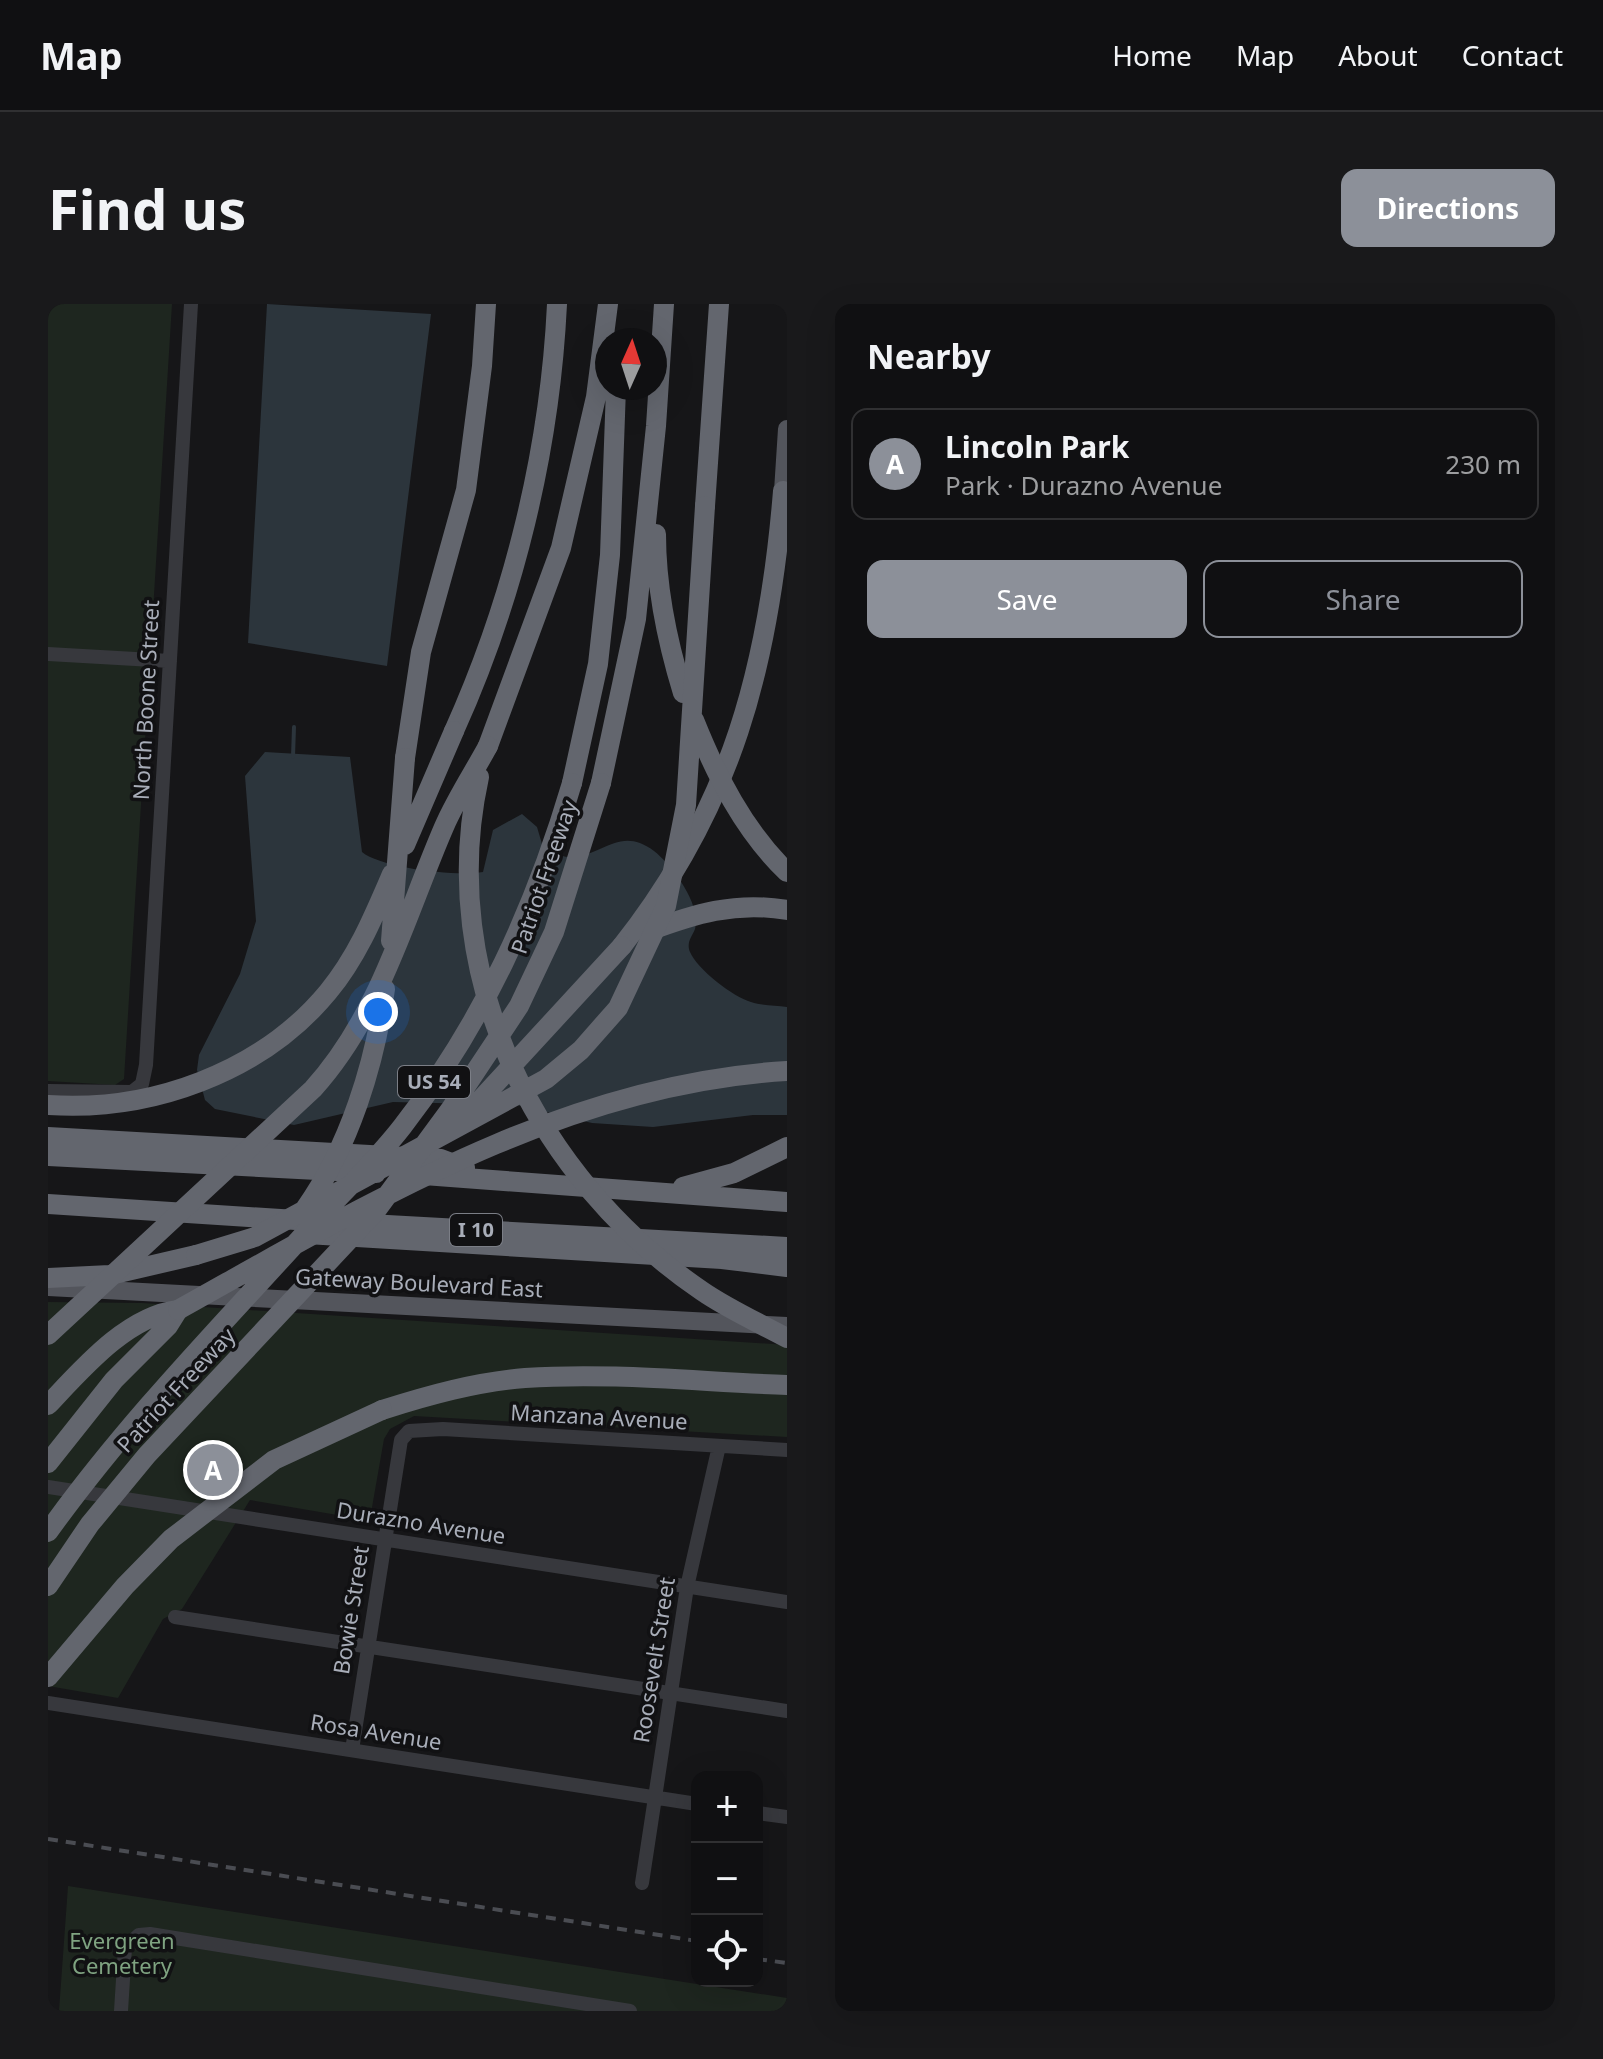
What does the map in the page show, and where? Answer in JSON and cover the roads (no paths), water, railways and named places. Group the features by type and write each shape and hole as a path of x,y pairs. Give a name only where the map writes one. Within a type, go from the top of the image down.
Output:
{"highway":[{"path":"215,1332 324,1182 359,1095 381,1017 395,907 405,758 421,652 466,490 482,366 486,304"},
{"path":"48,1105 122,1104 160,1096 231,1068 273,1042 307,1015 340,975 367,933 491,639 531,493 550,382 557,304"},
{"path":"608,304 596,397 561,548 488,746 473,805 468,897 472,944 492,1023 517,1080 578,1175 600,1203 654,1255 703,1292 787,1338"},
{"path":"617,328 618,304"},
{"name":"Patriot Freeway","path":"48,1586 90,1524 147,1455 375,1212 519,1006 554,932 601,783 636,619 656,426 664,304"},
{"path":"48,1278 125,1272 172,1263 255,1237 546,1079 581,1050 618,1008 666,906 682,835 719,304"},
{"name":"Patriot Freeway","path":"48,1532 98,1462 401,1128 459,1045 508,958 533,902 572,783 598,664 607,586 615,400"},
{"path":"656,426 657,576 665,628 683,693 708,755 734,803 771,857 787,872"},
{"path":"375,1212 564,1012 622,946 661,896 691,847 732,754 756,679 776,581 785,492"},
{"path":"48,1335 313,1089 338,1061 372,1003 445,824 488,746"},
{"path":"622,946 640,934 701,912 739,906 787,910"},
{"path":"48,1405 78,1373 124,1335 157,1313 178,1310 279,1253 475,1154 569,1113 629,1095 699,1080 787,1071"},
{"path":"48,1137 110,1151"},
{"path":"658,1192 707,1182 782,1150"},
{"path":"48,1156 110,1151 152,1153 787,1202"},
{"name":"I 10","path":"48,1204 787,1247"},
{"path":"159,1212 234,1229 722,1259 787,1267"},
{"path":"48,1463 114,1380 168,1326 178,1310"},
{"path":"48,1677 125,1586 171,1539 274,1460 332,1430 382,1410 476,1385 524,1378 581,1377 787,1385"}],"main road":[{"path":"785,492 787,429"},
{"name":"Gateway Boulevard East","path":"48,1287 787,1326"}],"street":[{"name":"North Boone Street","path":"48,1091 132,1092 142,1084 146,1065 191,304"},
{"path":"48,654 170,661"},
{"name":"Manzana Avenue","path":"409,1431 443,1429 787,1450"},
{"name":"Bowie Street","path":"352,1750 401,1440 409,1431"},
{"name":"Roosevelt Street","path":"642,1883 687,1587 719,1446"},
{"name":"Durazno Avenue","path":"48,1487 787,1602"},
{"path":"175,1617 787,1711"},
{"name":"Rosa Avenue","path":"48,1703 691,1803"},
{"path":"763,1814 787,1817"},
{"path":"121,2011 125,1948 139,1935 150,1934 630,2011"}],"waterway":[{"path":"293,757 294,727"}],"railway":[{"path":"48,1839 691,1940"},
{"path":"763,1960 787,1963"}],"place":[{"name":"Lincoln Park","path":"213,1470"}],"park label":[{"name":"Evergreen Cemetery","path":"122,1954"}]}
